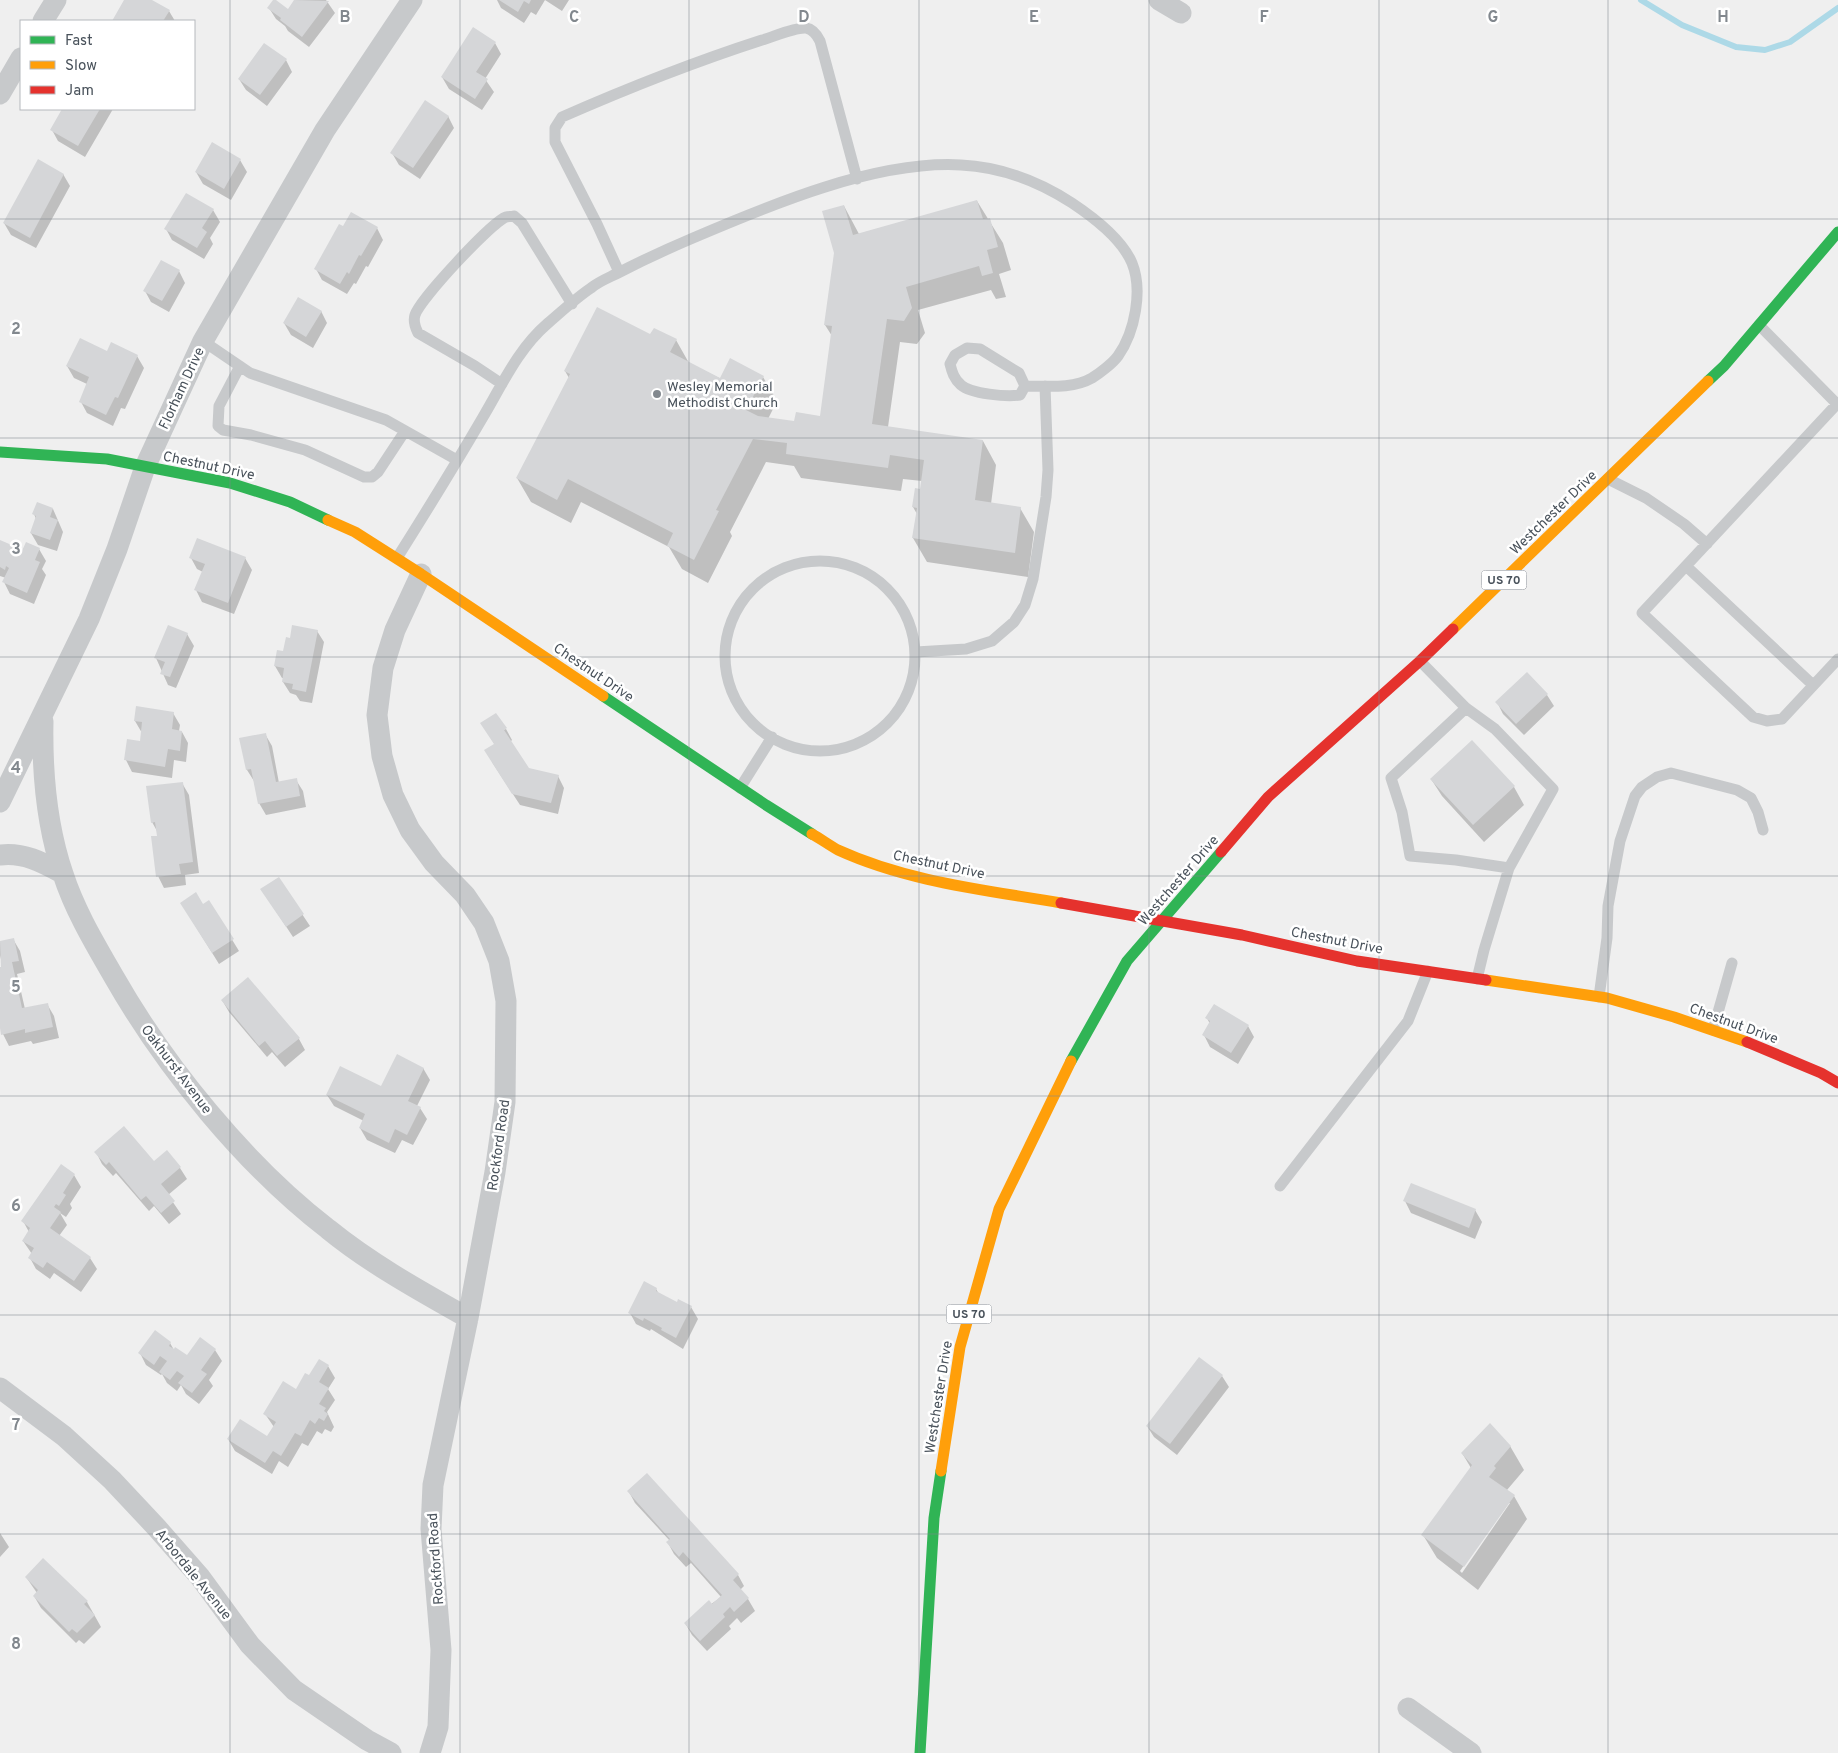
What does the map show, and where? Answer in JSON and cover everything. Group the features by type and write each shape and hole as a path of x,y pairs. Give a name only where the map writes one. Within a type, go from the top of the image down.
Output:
{"street":[{"name":"Florham Drive","path":"0,802 89,618 117,548 145,467 203,341 325,130 412,0"},
{"path":"1158,0 1181,13"},
{"path":"44,20 53,1"},
{"path":"0,94 20,60"},
{"name":"Westchester Drive","path":"920,1753 934,1518 960,1347 999,1208 1061,1079 1127,961 1268,797 1420,661 1724,366 1838,232"},
{"name":"Chestnut Drive","path":"0,452 107,459 230,483 290,502 355,532 397,558 740,788 838,849 882,867 927,879 1242,935 1357,960 1599,997 1674,1017 1756,1045 1821,1073 1838,1083"},
{"name":"Rockford Road","path":"421,574 395,630 383,668 378,715 382,756 393,795 410,830 434,863 466,895 484,923 499,961 506,1001 505,1102 496,1172 433,1485 431,1529 441,1650 438,1726 430,1753"},
{"name":"Oakhurst Avenue","path":"43,716 42,763 54,839 62,873 79,915 135,1014 217,1121 252,1160 288,1195 328,1230 415,1289 468,1318"},
{"path":"0,855 11,854 38,860 62,873"},
{"name":"Arbordale Avenue","path":"0,1388 64,1436 112,1480 200,1577 250,1645 294,1690 367,1740 391,1753"},
{"path":"1408,1708 1470,1753"}],"lane":[{"path":"619,272 597,224 554,142 555,128 562,117 646,81 714,56 807,28 815,32 820,41 857,179"},
{"path":"397,558 524,349 545,326 592,287 648,257 773,205 881,172 926,165 961,165 1008,172 1049,188 1089,214 1116,240 1132,262 1138,289 1133,325 1118,356 1091,379 1063,387 1025,386"},
{"path":"502,384 418,333 414,325 415,315 432,289 473,245 506,217 514,216 522,223 572,304"},
{"path":"1759,325 1838,405 1642,613 1746,711 1753,717 1767,721 1782,719 1838,659"},
{"path":"203,341 256,376 386,420 457,460"},
{"path":"967,348 980,349 1019,373 1025,386 1020,395 1011,397 975,391 962,386 952,375 950,364 955,355 967,348"},
{"path":"240,366 219,406 218,426 223,430 251,435 305,450 364,477 372,476 378,472 405,431"},
{"path":"916,652 966,649 992,640 1014,622 1025,605 1033,579 1046,497 1048,470 1045,386"},
{"path":"1608,479 1646,498 1684,524 1706,544"},
{"path":"802,562 835,562 854,566 871,575 892,592 909,620 916,652 913,682 900,710 879,732 852,746 823,752 792,747 772,737 765,734 743,712 730,685 725,655 730,623 740,603 754,586 772,574 802,562"},
{"path":"1686,566 1813,685"},
{"path":"1420,661 1466,708 1495,729 1553,789 1509,868 1477,979"},
{"path":"1466,708 1391,778 1402,812 1410,856 1456,860 1509,868"},
{"path":"740,788 772,737"},
{"path":"1599,997 1607,938 1608,906 1620,841 1635,796 1642,787 1657,777 1671,773 1737,790 1751,798 1758,812 1763,830"},
{"path":"1713,1030 1732,963"},
{"path":"1280,1186 1408,1021 1428,971"}],"building":[{"path":"124,0 152,0 170,10 164,20 113,20"},
{"path":"273,0 276,0 288,9 294,0 329,1 302,37 267,8"},
{"path":"499,0 531,0 529,4 524,1 518,12"},
{"path":"473,27 496,42 476,72 488,79 475,99 441,77"},
{"path":"264,43 287,59 260,95 238,79"},
{"path":"425,100 449,116 413,168 390,153"},
{"path":"61,110 99,110 78,146 50,130"},
{"path":"212,142 241,159 224,189 195,172"},
{"path":"38,159 64,174 30,238 3,223"},
{"path":"186,193 214,209 202,228 207,232 197,248 164,229"},
{"name":"Wesley Memorial Methodist Church","path":"977,200 983,219 990,218 998,247 987,250 993,273 982,276 979,266 906,287 912,308 904,321 887,319 872,424 983,440 975,500 1021,507 1015,553 912,538 917,508 912,507 915,488 920,489 924,460 890,455 888,468 786,454 787,443 753,439 716,510 719,511 694,560 667,546 673,533 568,479 557,500 516,478 570,374 564,371 597,307 650,334 654,328 677,339 670,352 720,378 730,358 764,376 746,410 758,416 794,421 796,412 820,416 832,326 824,325 834,253 822,211 844,205 853,235"},
{"path":"351,212 378,227 349,274 347,272 340,284 314,269 339,224 343,226"},
{"path":"161,260 180,270 162,301 143,291"},
{"path":"298,297 322,311 306,337 283,323"},
{"path":"80,338 107,351 111,342 138,355 118,398 115,397 106,415 79,402 89,377 66,366"},
{"path":"37,502 53,508 50,517 58,520 50,540 30,533 36,516 32,514"},
{"path":"197,538 246,557 228,603 194,590 205,564 189,558"},
{"path":"0,540 14,546 13,550 21,553 26,542 40,548 35,560 40,562 27,593 2,582 9,568 6,566 5,570 0,567"},
{"path":"168,625 188,633 170,677 160,674 165,662 154,658"},
{"path":"292,625 318,630 306,692 292,689 293,684 282,682 284,668 274,666 277,650 283,651 286,637 290,638"},
{"path":"1527,672 1548,694 1516,724 1495,702"},
{"path":"136,706 174,712 172,729 182,731 180,751 168,749 165,767 124,760 127,739 140,741 142,722 134,721"},
{"path":"496,713 507,728 504,730 529,768 559,775 551,803 512,794 484,750 494,744 480,723"},
{"path":"266,733 276,782 297,778 300,796 258,804 251,769 246,770 239,738"},
{"path":"1472,740 1515,786 1473,825 1430,779"},
{"path":"183,782 193,862 179,864 181,874 156,877 151,836 157,836 155,822 151,823 146,786"},
{"path":"279,877 304,914 286,927 260,889"},
{"path":"196,892 203,904 209,900 234,939 212,953 180,903"},
{"path":"14,938 19,961 12,962 22,1008 48,1003 53,1027 25,1033 25,1029 1,1035 0,941"},
{"path":"248,977 300,1038 277,1056 265,1041 259,1046 221,1000"},
{"path":"1214,1004 1249,1025 1231,1053 1202,1035 1210,1021 1205,1018"},
{"path":"397,1054 424,1068 408,1101 421,1107 407,1135 395,1129 389,1143 359,1128 365,1114 326,1095 340,1066 381,1086"},
{"path":"124,1126 154,1161 167,1150 181,1167 161,1184 175,1201 161,1213 146,1196 141,1200 109,1162 106,1165 94,1152"},
{"path":"61,1164 75,1174 63,1193 66,1195 59,1206 56,1204 54,1207 61,1212 50,1228 91,1257 74,1281 47,1262 43,1268 28,1258 34,1248 22,1241 30,1228 21,1221"},
{"path":"1411,1183 1476,1209 1469,1228 1403,1201"},
{"path":"644,1281 657,1288 656,1291 677,1302 678,1299 692,1306 676,1338 644,1318 643,1321 628,1313"},
{"path":"155,1330 171,1342 169,1346 174,1349 175,1347 187,1355 200,1337 216,1349 201,1370 207,1374 192,1393 178,1383 184,1376 177,1371 170,1380 159,1372 167,1361 160,1356 154,1365 138,1353"},
{"path":"1199,1357 1223,1375 1170,1444 1146,1426"},
{"path":"319,1359 329,1365 319,1382 329,1388 319,1404 326,1408 324,1411 328,1414 324,1421 319,1418 315,1424 310,1420 301,1436 295,1433 281,1456 273,1451 265,1463 227,1439 240,1419 267,1436 276,1422 263,1414 283,1381 296,1389 305,1373 309,1375"},
{"path":"1490,1423 1511,1446 1494,1466 1496,1468 1489,1477 1515,1495 1464,1567 1421,1535 1472,1465 1461,1453"},
{"path":"647,1473 739,1574 733,1580 749,1598 734,1612 730,1607 723,1614 725,1617 700,1641 684,1623 709,1600 712,1604 722,1595 683,1552 679,1557 666,1542 670,1539 627,1491"},
{"path":"43,1558 88,1601 84,1604 95,1615 77,1633 72,1629 69,1632 33,1596 38,1590 25,1577"}],"waterway":[{"path":"1641,0 1682,25 1736,47 1765,50 1790,42 1838,8"}],"traffic: fast":[{"path":"1708,381 1724,366 1838,232"},
{"path":"0,452 107,459 230,483 290,502 328,520"},
{"path":"603,696 812,834"},
{"path":"1071,1061 1127,961 1221,852"},
{"path":"920,1753 934,1518 941,1471"}],"traffic: slow":[{"path":"1453,629 1708,381"},
{"path":"328,520 355,532 421,574 603,696"},
{"path":"812,834 838,850 892,870 948,884 1061,903"},
{"path":"1486,980 1607,998 1674,1017 1747,1042"},
{"path":"941,1471 960,1347 999,1209 1071,1061"}],"traffic: jam":[{"path":"1221,852 1268,797 1420,661 1453,629"},
{"path":"1061,903 1242,935 1357,961 1486,980"},
{"path":"1747,1042 1821,1073 1838,1083"}],"place":[{"name":"Wesley Memorial Methodist Church","path":"657,394"}]}
